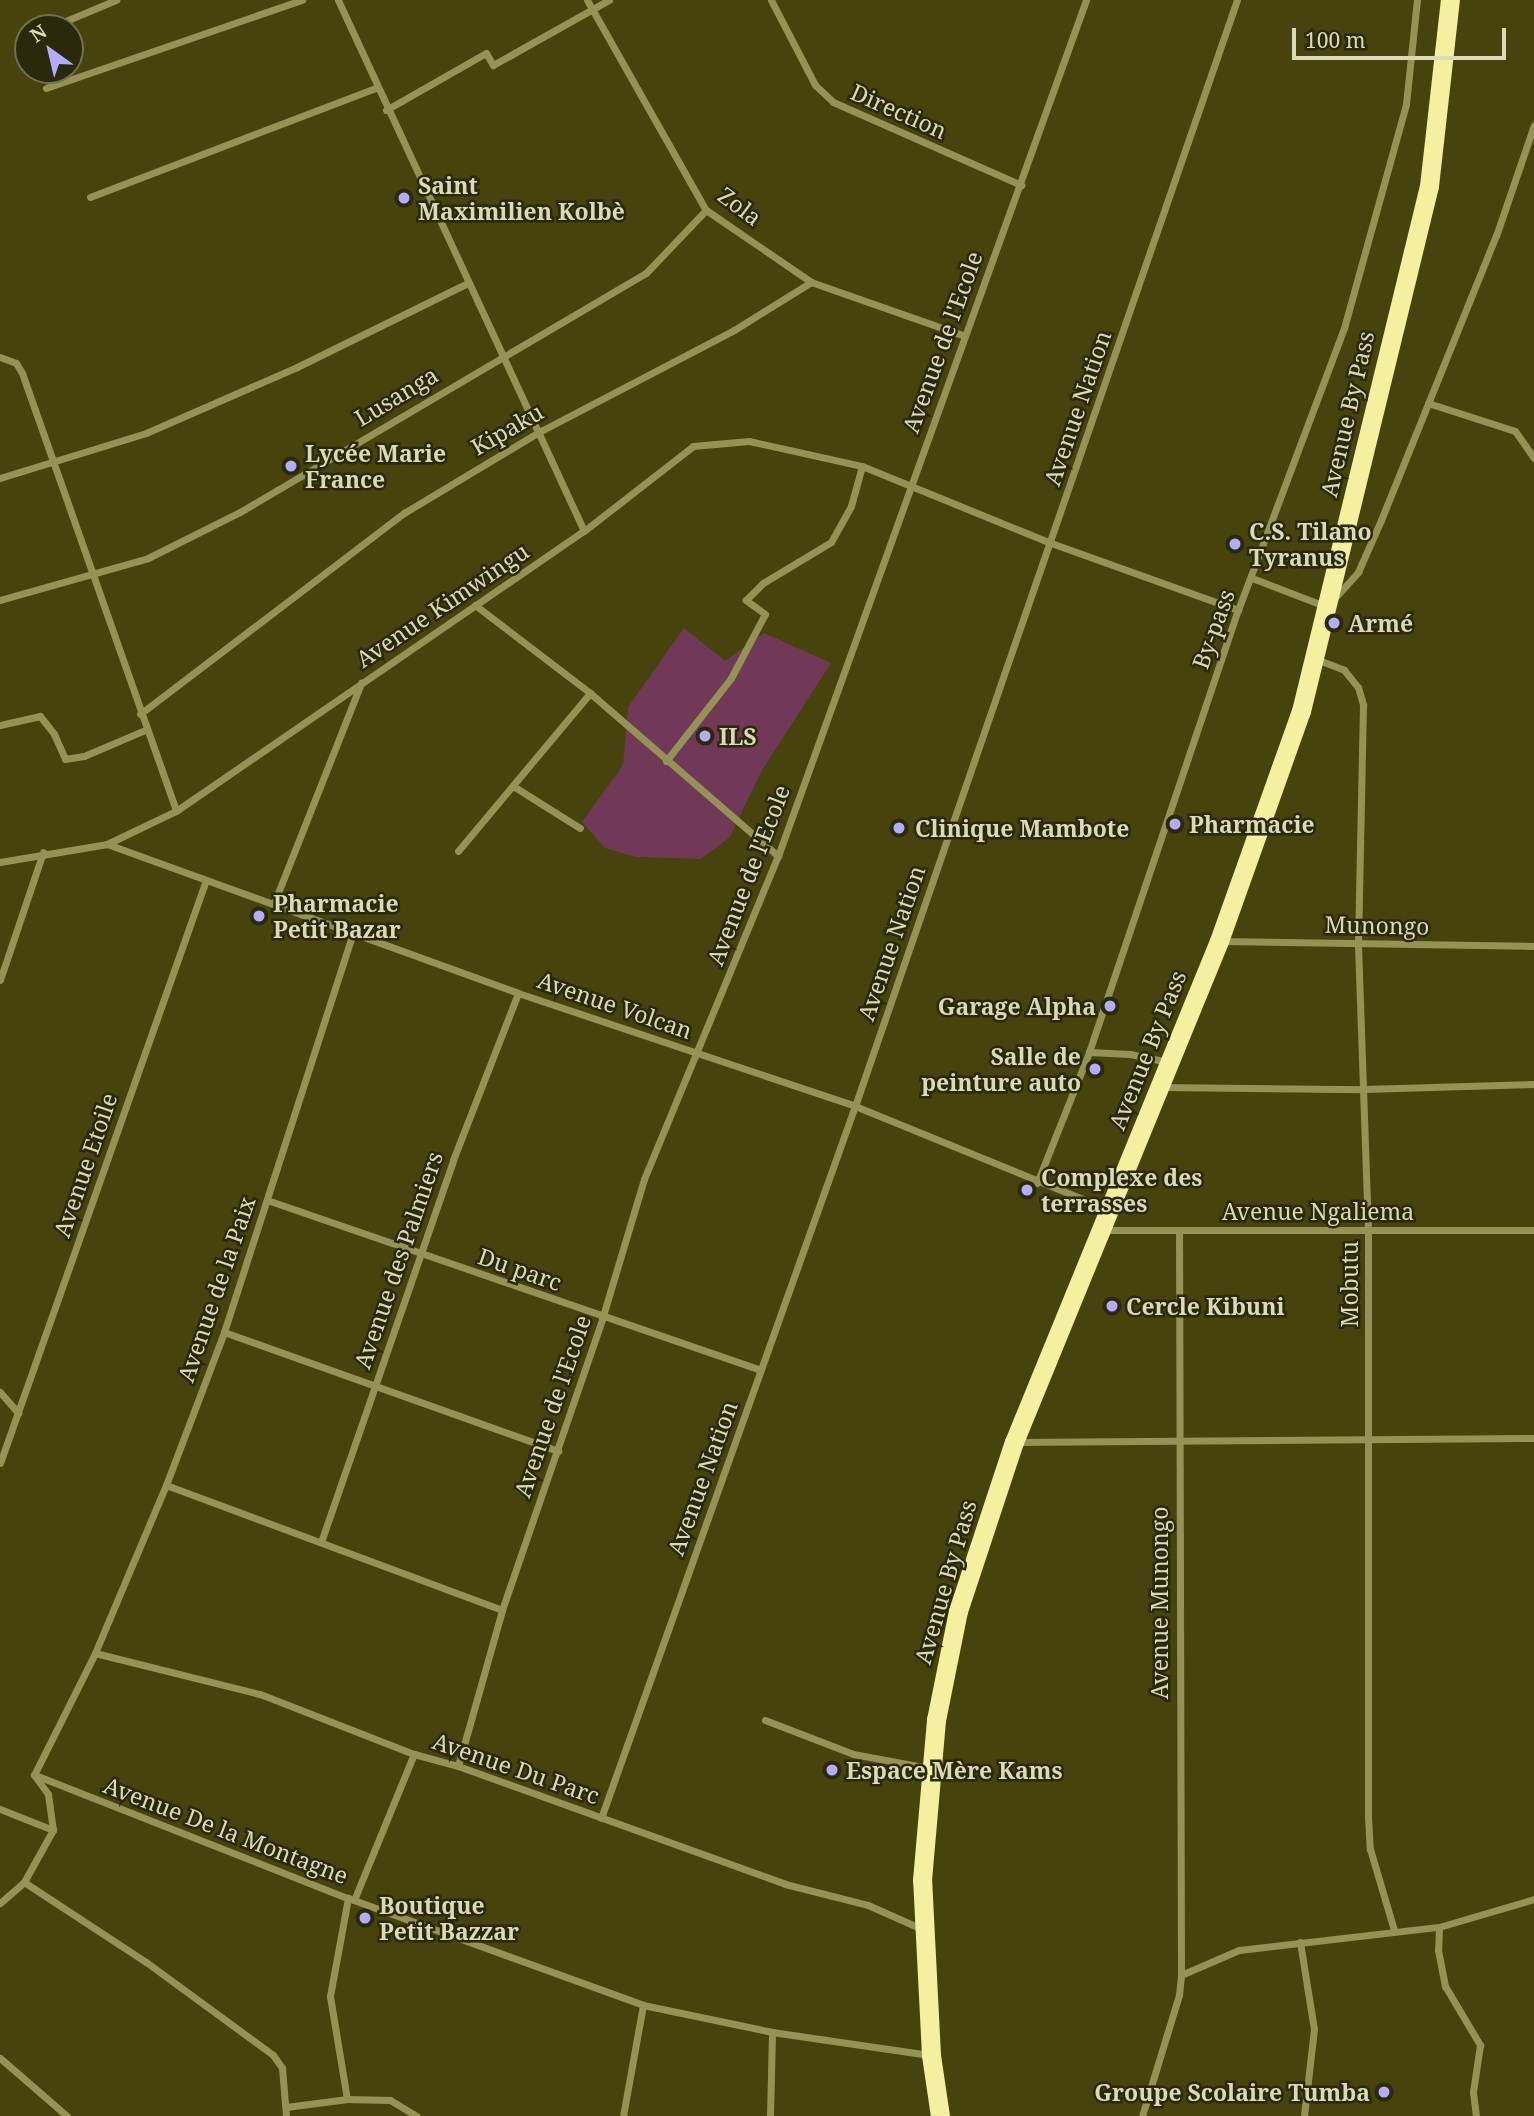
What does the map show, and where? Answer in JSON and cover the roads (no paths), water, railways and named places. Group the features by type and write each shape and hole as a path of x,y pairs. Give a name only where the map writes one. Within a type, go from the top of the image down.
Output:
{"highway":[{"name":"Avenue By Pass","path":"940,2116 931,2055 922,1929 930,1768 958,1611 1014,1442 1219,941 1282,772 1316,659 1429,186 1450,0"}],"street":[{"path":"82,14 116,0"},
{"path":"46,88 302,0"},
{"path":"338,0 375,88 584,531"},
{"name":"Zola","path":"587,0 706,210 811,282 965,336"},
{"path":"386,110 486,52 493,65 609,0"},
{"name":"Direction","path":"771,0 808,73 833,102 1021,185"},
{"name":"Avenue de l'Ecole","path":"458,1766 502,1610 602,1319 644,1179 699,1054 778,856 1086,0"},
{"name":"Avenue Nation","path":"601,1818 855,1106 1237,0"},
{"name":"By-pass","path":"1037,1183 1089,1052 1238,610 1344,328 1390,173 1406,104 1417,0"},
{"path":"90,197 375,88"},
{"path":"1252,578 1327,607 1358,572 1532,141 1534,125"},
{"name":"Lusanga","path":"0,600 93,577 148,558 240,512 646,273 706,210"},
{"name":"Kipaku","path":"140,714 404,513 539,432 734,330 811,282"},
{"path":"0,478 54,464 159,428 297,367 466,284"},
{"path":"0,357 16,363 22,373 145,730 176,811"},
{"path":"1428,403 1515,431 1534,458"},
{"name":"Avenue Kimwingu","path":"0,862 43,852 107,844 176,811 584,531 693,446 749,441 862,466 911,482 1051,543 1238,610"},
{"path":"666,761 732,678 765,614 746,600 763,583 831,542 852,506 862,466"},
{"path":"475,605 590,693 778,856"},
{"name":"Mobutu","path":"1316,659 1345,670 1358,687 1363,705 1358,945 1368,1231 1368,1816 1370,1849 1394,1930"},
{"path":"274,903 361,683"},
{"path":"458,851 590,693"},
{"path":"0,725 40,716 54,734 65,759 84,757 145,730"},
{"path":"513,786 580,828"},
{"name":"Avenue Volcan","path":"107,844 518,993 855,1106 1037,1183 1109,1210"},
{"path":"0,979 43,852"},
{"name":"Avenue Etoile","path":"0,1463 206,880"},
{"name":"Avenue de la Paix","path":"34,1775 96,1653 166,1485 223,1332 353,932"},
{"name":"Munongo","path":"1219,941 1534,946"},
{"name":"Avenue des Palmiers","path":"321,1542 421,1255 518,993"},
{"path":"1089,1052 1130,1054 1168,1062"},
{"path":"1158,1087 1364,1089 1534,1084"},
{"name":"Du parc","path":"267,1200 602,1319 761,1370"},
{"name":"Avenue Ngaliema","path":"1101,1230 1534,1230"},
{"name":"Avenue Munongo","path":"1142,2116 1179,1995 1181,1975 1179,1231"},
{"path":"223,1332 376,1384 558,1451"},
{"path":"0,1392 18,1413"},
{"path":"1014,1442 1534,1438"},
{"path":"166,1485 502,1610"},
{"name":"Avenue Du Parc","path":"96,1653 260,1695 414,1754 458,1766 785,1884 868,1905 922,1929"},
{"path":"765,1720 853,1754 930,1768"},
{"path":"347,2099 330,1996 351,1899 414,1754"},
{"path":"0,1903 24,1882 53,1830 48,1794 34,1775"},
{"name":"Avenue De la Montagne","path":"34,1775 351,1899 643,2005 772,2032 931,2055"},
{"path":"0,1809 53,1830"},
{"path":"24,1882 146,1962 273,2055 282,2068 286,2112 347,2099 390,2100 417,2116"},
{"path":"1181,1975 1239,1950 1394,1930 1439,1927 1534,1899"},
{"path":"1439,1927 1437,1950 1445,1986 1480,2045 1481,2058 1473,2092 1476,2116"},
{"path":"1300,1942 1314,2029 1304,2116"},
{"path":"622,2116 643,2005"},
{"path":"770,2116 772,2032"},
{"path":"0,2058 67,2116"}],"place":[{"name":"Saint Maximilien Kolbè","path":"404,198"},
{"name":"Lycée Marie France","path":"291,466"},
{"name":"C.S. Tilano Tyranus","path":"1235,544"},
{"name":"Armé","path":"1334,623"},
{"name":"ILS","path":"705,736"},
{"name":"Pharmacie","path":"1175,824"},
{"name":"Clinique Mambote","path":"899,828"},
{"name":"Pharmacie Petit Bazar","path":"259,916"},
{"name":"Garage Alpha","path":"1110,1006"},
{"name":"Salle de peinture auto","path":"1095,1069"},
{"name":"Complexe des terrasses","path":"1027,1190"},
{"name":"Cercle Kibuni","path":"1112,1306"},
{"name":"Espace Mère Kams","path":"832,1770"},
{"name":"Boutique Petit Bazzar","path":"365,1918"},
{"name":"Groupe Scolaire Tumba","path":"1384,2092"}]}
